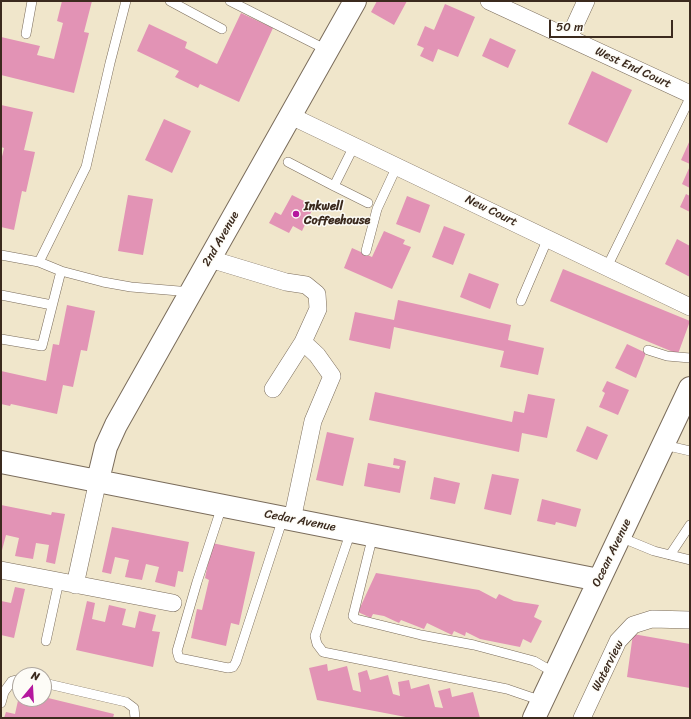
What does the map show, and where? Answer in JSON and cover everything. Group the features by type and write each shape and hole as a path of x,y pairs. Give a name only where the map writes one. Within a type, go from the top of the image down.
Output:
{"main road":[{"name":"2nd Avenue","path":"98,480 106,447 114,431 355,1"},
{"name":"Ocean Avenue","path":"538,710 599,580 687,400"},
{"name":"Cedar Avenue","path":"1,462 599,580"}],"street":[{"name":"West End Court","path":"489,1 690,94"},
{"path":"569,38 586,1"},
{"name":"New Court","path":"291,116 690,307"},
{"path":"210,259 286,282 306,285 317,294 318,309 303,342 273,389"},
{"path":"287,519 313,421 332,376 317,355 303,342"},
{"path":"67,583 98,480"},
{"path":"1,570 173,603"},
{"name":"Waterview","path":"582,718 618,640 633,625 652,618 690,620"}],"lane":[{"path":"26,34 32,1"},
{"path":"39,262 86,167 126,1"},
{"path":"170,1 222,29"},
{"path":"230,1 327,50"},
{"path":"607,267 690,98"},
{"path":"334,186 354,146"},
{"path":"288,162 368,203"},
{"path":"366,251 377,209 397,166"},
{"path":"520,301 548,238"},
{"path":"1,255 39,262 60,271 131,287 191,292"},
{"path":"1,339 42,346 60,271"},
{"path":"1,295 52,305"},
{"path":"648,350 668,356 690,358"},
{"path":"664,445 690,451"},
{"path":"222,506 197,582 177,651 179,658 228,668 233,667 287,519"},
{"path":"670,555 690,525"},
{"path":"351,531 315,636 317,644 324,652 507,689 538,710"},
{"path":"373,535 353,616 356,619 421,635 474,645 534,661 555,673"},
{"path":"620,537 654,551 690,560"},
{"path":"46,641 67,583"},
{"path":"1,703 4,692 12,681"},
{"path":"52,686 126,702 134,708 136,718"}],"building":[{"path":"62,1 92,1 84,32 89,33 74,93 1,75 1,37 40,46 37,55 54,59 63,23 57,21"},
{"path":"377,1 407,1 394,25 371,12"},
{"path":"445,4 475,17 458,57 438,49 433,62 420,56 424,48 417,45 425,26 434,30"},
{"path":"241,13 273,28 239,102 200,84 198,88 175,77 179,71 137,51 149,24 187,42 185,48 217,64"},
{"path":"490,38 516,50 508,68 482,56"},
{"path":"592,71 632,90 607,143 568,124"},
{"path":"1,105 33,112 24,150 35,152 26,192 22,191 14,230 1,227 1,161 4,148 1,147"},
{"path":"164,119 191,131 172,173 145,160"},
{"path":"690,140 690,164 681,160"},
{"path":"690,166 690,188 682,184"},
{"path":"686,194 690,196 690,212 680,207"},
{"path":"128,195 153,199 143,255 118,251"},
{"name":"Inkwell Coffeehouse","path":"292,195 314,206 302,231 293,226 289,233 269,223 275,212 281,215"},
{"path":"407,196 430,205 420,233 396,224"},
{"path":"444,226 465,234 453,265 432,257"},
{"path":"384,231 405,240 403,244 411,247 392,289 344,268 352,248 372,257"},
{"path":"677,239 690,246 690,277 665,264"},
{"path":"563,269 690,321 678,354 550,301"},
{"path":"469,273 499,284 490,309 460,297"},
{"path":"398,300 511,325 508,340 544,348 538,375 500,367 504,351 394,327 390,349 349,340 355,312 394,320"},
{"path":"67,305 95,311 87,351 81,350 73,387 63,385 57,414 11,404 10,406 1,404 1,371 46,381 53,344 59,345"},
{"path":"627,344 646,353 636,378 615,368"},
{"path":"607,381 629,390 618,415 599,407 605,393 602,391"},
{"path":"375,392 512,422 514,411 524,413 528,394 555,399 547,438 522,433 519,452 369,420"},
{"path":"587,426 608,435 597,460 576,451"},
{"path":"327,432 354,438 343,486 316,480"},
{"path":"394,458 406,461 400,493 364,486 368,463 399,469 400,466 393,465"},
{"path":"492,474 519,479 511,515 484,509"},
{"path":"434,477 460,483 455,504 430,499"},
{"path":"542,499 581,509 576,527 556,522 555,525 537,521"},
{"path":"1,505 51,515 52,512 65,514 55,564 46,562 49,545 36,543 33,559 15,556 19,538 6,535 1,554"},
{"path":"112,527 189,542 183,572 178,571 175,587 155,582 159,567 146,564 142,580 125,577 129,560 115,557 111,574 102,572"},
{"path":"212,543 255,552 239,625 231,623 226,646 191,638 197,609 202,610 209,580 205,578"},
{"path":"376,573 479,590 496,599 499,594 514,601 539,605 534,617 542,621 531,643 523,639 520,647 480,639 466,632 465,636 454,631 452,635 427,623 424,629 401,620 399,623 384,616 373,614 371,618 358,612"},
{"path":"15,587 25,589 14,638 1,635 1,601 11,603"},
{"path":"87,601 95,603 92,619 105,622 109,605 126,609 122,625 135,628 139,611 156,615 152,631 160,632 153,667 76,650"},
{"path":"633,634 690,644 690,688 627,677"},
{"path":"327,664 328,671 347,666 353,690 361,692 358,673 367,670 370,680 388,675 393,694 400,696 398,682 409,680 411,689 429,684 435,707 443,708 438,691 450,688 452,697 473,692 480,718 411,718 317,700 309,668"},
{"path":"52,699 114,714 113,718 4,718 6,712 15,714 17,707 52,707"}],"place":[{"name":"Inkwell Coffeehouse","path":"296,214"}]}
